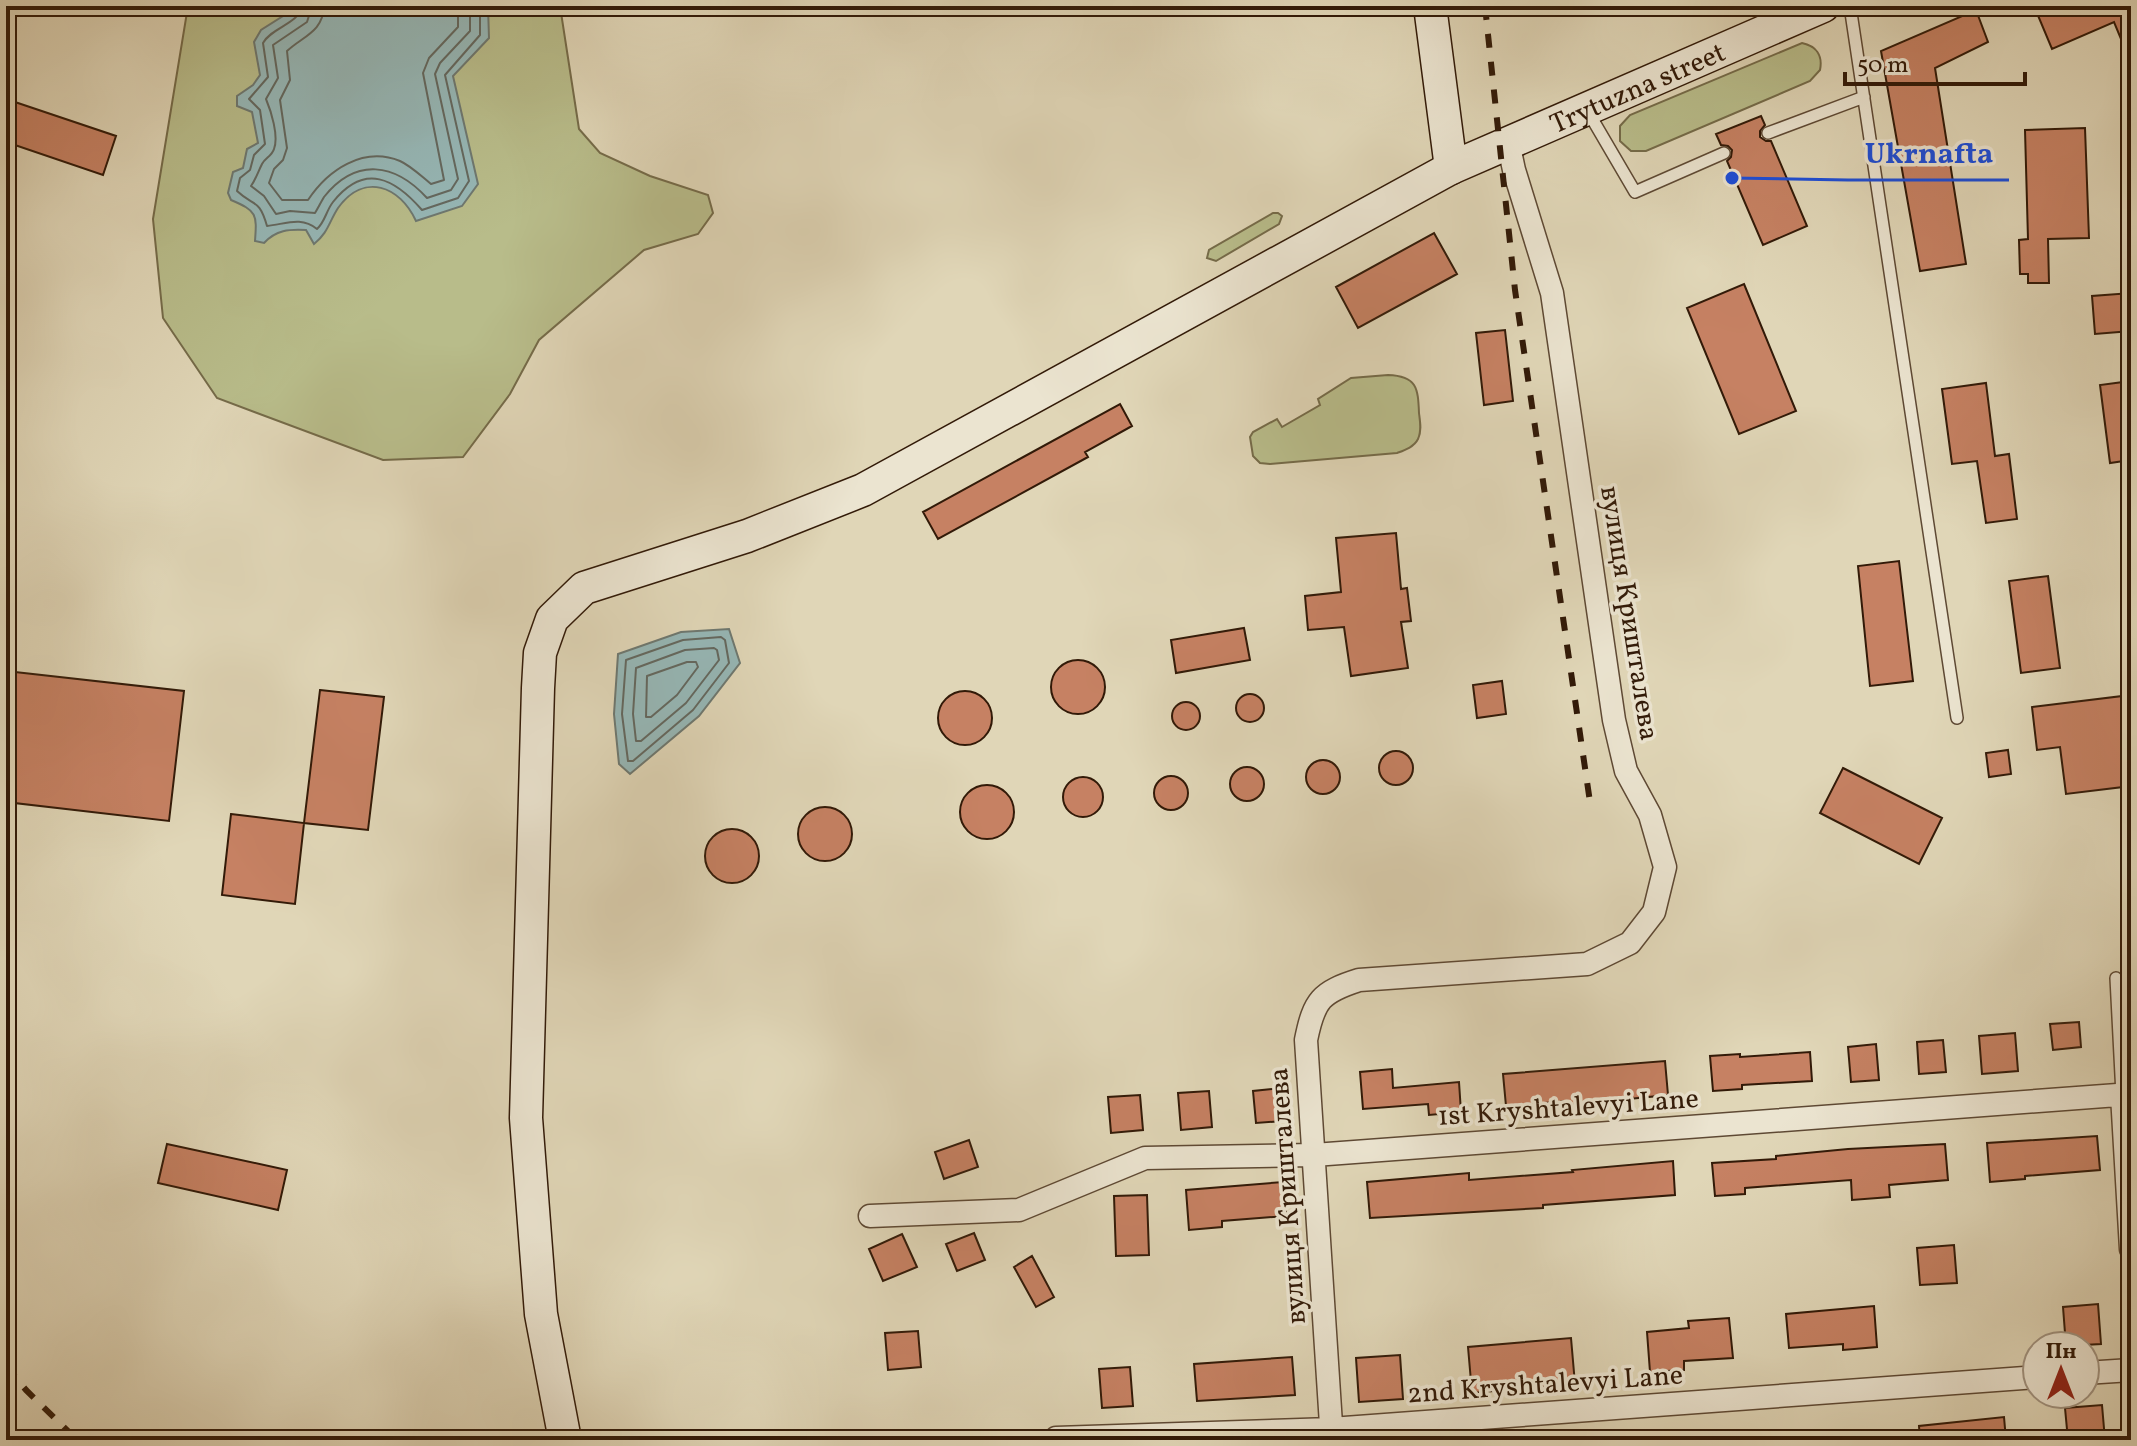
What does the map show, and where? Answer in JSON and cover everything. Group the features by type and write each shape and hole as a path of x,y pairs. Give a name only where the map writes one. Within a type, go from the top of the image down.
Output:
{"street":[{"path":"1430,6 1451,168"},
{"name":"Trytuzna street","path":"565,1440 541,1314 526,1118 540,653 552,619 584,588 747,536 863,490 1451,168 1823,6"},
{"name":"вулиця Кришталева","path":"1331,1435 1306,1040 1311,1014 1330,989 1359,980 1587,964 1630,943 1654,912 1665,867 1650,815 1626,771 1614,720 1552,293 1508,142"},
{"path":"2126,1094 2131,1249"},
{"name":"1st Kryshtalevyi Lane","path":"870,1216 1019,1210 1145,1158 1314,1155 2126,1094"},
{"path":"2101,1372 2131,1370"},
{"name":"2nd Kryshtalevyi Lane","path":"1056,1438 1331,1435 2021,1378"}],"lane":[{"path":"1850,6 1957,718"},
{"path":"1768,133 1864,97"},
{"path":"1586,108 1635,192 1724,153"},
{"path":"2116,978 2126,1094"}],"green space":[{"path":"188,6 560,6 579,129 600,153 650,176 708,195 713,213 698,234 644,250 539,340 510,394 463,457 383,460 217,398 163,318 153,219"},
{"path":"1802,43 1815,49 1820,60 1820,70 1810,81 1646,151 1631,151 1620,141 1620,126 1630,115"},
{"path":"1273,213 1282,216 1279,224 1216,261 1207,258 1209,250"},
{"path":"1388,375 1405,378 1416,390 1420,433 1409,448 1397,453 1270,464 1260,463 1253,456 1250,437 1253,432 1277,419 1282,427 1320,405 1318,399 1351,378"}],"water":[{"path":"299,6 438,6 441,10 449,6 488,6 489,38 453,76 478,184 462,206 416,221 401,199 381,188 370,187 348,197 314,244 306,230 283,231 264,243 255,241 254,214 231,200 228,193 233,172 243,168 247,149 258,143 252,112 237,106 237,96 253,85 260,75 254,42 261,30"},
{"path":"729,629 740,663 699,716 630,774 619,764 614,714 618,654 681,632"}],"building":[{"path":"2034,6 2131,6 2131,63 2114,22 2052,49"},
{"path":"1976,10 1988,42 1935,68 1966,264 1920,271 1881,51"},
{"path":"6,99 116,136 103,175 6,142"},
{"path":"1761,116 1765,125 1760,137 1771,141 1807,226 1763,245 1727,161 1732,150 1721,145 1716,134"},
{"path":"2085,128 2089,238 2048,239 2049,283 2028,283 2028,274 2020,274 2019,240 2028,239 2025,130"},
{"path":"1434,233 1457,274 1358,328 1336,287"},
{"path":"1744,284 1796,411 1739,434 1687,308"},
{"path":"2131,293 2131,331 2095,334 2092,296"},
{"path":"1505,330 1513,401 1484,405 1476,333"},
{"path":"2131,381 2131,460 2110,463 2100,385"},
{"path":"1986,383 1995,456 2009,454 2017,519 1986,523 1977,461 1952,464 1942,389"},
{"path":"1120,404 1132,426 1085,452 1088,457 938,539 923,512"},
{"path":"1396,533 1401,589 1407,588 1411,621 1401,622 1408,668 1351,676 1344,627 1308,630 1305,596 1341,592 1336,538"},
{"path":"1899,561 1913,681 1870,686 1858,566"},
{"path":"2048,576 2060,668 2021,673 2009,581"},
{"path":"1244,628 1250,660 1176,673 1171,640"},
{"path":"1078,660 1097,668 1105,687 1097,706 1078,714 1059,706 1051,687 1059,668"},
{"path":"6,671 184,691 169,821 6,802"},
{"path":"1502,681 1506,714 1477,718 1473,685"},
{"path":"320,690 384,697 368,830 304,823"},
{"path":"965,691 984,699 992,718 984,737 965,745 946,737 938,718 946,699"},
{"path":"1250,694 1260,698 1264,708 1260,718 1250,722 1240,718 1236,708 1240,698"},
{"path":"2131,695 2131,786 2066,794 2060,747 2037,750 2032,707"},
{"path":"1186,702 1196,706 1200,716 1196,726 1186,730 1176,726 1172,716 1176,706"},
{"path":"2008,750 2011,774 1989,777 1986,753"},
{"path":"1396,751 1408,756 1413,768 1408,780 1396,785 1384,780 1379,768 1384,756"},
{"path":"1323,760 1335,765 1340,777 1335,789 1323,794 1311,789 1306,777 1311,765"},
{"path":"1247,767 1259,772 1264,784 1259,796 1247,801 1235,796 1230,784 1235,772"},
{"path":"1843,768 1942,818 1919,864 1820,813"},
{"path":"1171,776 1183,781 1188,793 1183,805 1171,810 1159,805 1154,793 1159,781"},
{"path":"1083,777 1097,783 1103,797 1097,811 1083,817 1069,811 1063,797 1069,783"},
{"path":"987,785 1006,793 1014,812 1006,831 987,839 968,831 960,812 968,793"},
{"path":"825,807 844,815 852,834 844,853 825,861 806,853 798,834 806,815"},
{"path":"231,814 304,823 295,904 222,895"},
{"path":"732,829 751,837 759,856 751,875 732,883 713,875 705,856 713,837"},
{"path":"2079,1022 2081,1047 2053,1050 2050,1024"},
{"path":"2015,1033 2018,1071 1982,1074 1979,1036"},
{"path":"1943,1040 1946,1072 1919,1074 1917,1042"},
{"path":"1876,1044 1879,1080 1851,1082 1848,1047"},
{"path":"1810,1052 1812,1081 1742,1085 1742,1089 1713,1091 1710,1056"},
{"path":"1665,1061 1668,1095 1569,1105 1569,1101 1506,1106 1503,1074"},
{"path":"1392,1069 1393,1088 1459,1082 1461,1112 1429,1115 1428,1104 1363,1109 1360,1072"},
{"path":"1282,1088 1284,1121 1256,1123 1253,1091"},
{"path":"1209,1091 1212,1127 1181,1130 1178,1093"},
{"path":"1140,1095 1143,1130 1111,1133 1108,1097"},
{"path":"2097,1136 2100,1170 1990,1182 1987,1143"},
{"path":"969,1140 978,1167 944,1179 935,1152"},
{"path":"167,1144 287,1170 278,1210 158,1183"},
{"path":"1945,1144 1948,1180 1889,1185 1890,1197 1852,1200 1851,1180 1745,1188 1745,1194 1715,1196 1712,1163 1776,1159 1776,1156 1848,1149"},
{"path":"1673,1161 1675,1195 1543,1205 1543,1208 1370,1218 1367,1182 1469,1173 1469,1180"},
{"path":"1283,1182 1286,1216 1222,1221 1222,1227 1189,1230 1186,1190"},
{"path":"1147,1195 1149,1255 1116,1256 1114,1196"},
{"path":"974,1233 985,1260 957,1271 946,1244"},
{"path":"902,1234 917,1267 883,1281 869,1249"},
{"path":"1954,1245 1957,1283 1920,1285 1917,1248"},
{"path":"1032,1256 1054,1297 1036,1307 1014,1267"},
{"path":"2098,1304 2100,1330 2065,1330 2063,1307"},
{"path":"1874,1306 1877,1347 1843,1350 1843,1344 1789,1348 1786,1314"},
{"path":"1729,1318 1733,1358 1684,1361 1684,1370 1650,1372 1647,1332 1689,1328 1688,1321"},
{"path":"918,1331 921,1367 888,1370 885,1333"},
{"path":"1571,1338 1575,1384 1472,1393 1468,1347"},
{"path":"1400,1355 1403,1399 1359,1402 1356,1358"},
{"path":"1292,1357 1295,1395 1197,1401 1194,1364"},
{"path":"1130,1367 1133,1406 1102,1408 1099,1369"},
{"path":"2101,1405 2105,1440 2068,1440 2065,1410 2101,1410"},
{"path":"2004,1417 2006,1440 1920,1440 1919,1426"}],"railway":[{"path":"1485,6 1515,290 1590,802"},
{"path":"6,1366 77,1440"}],"place":[{"name":"Ukrnafta","path":"1732,178"}]}
